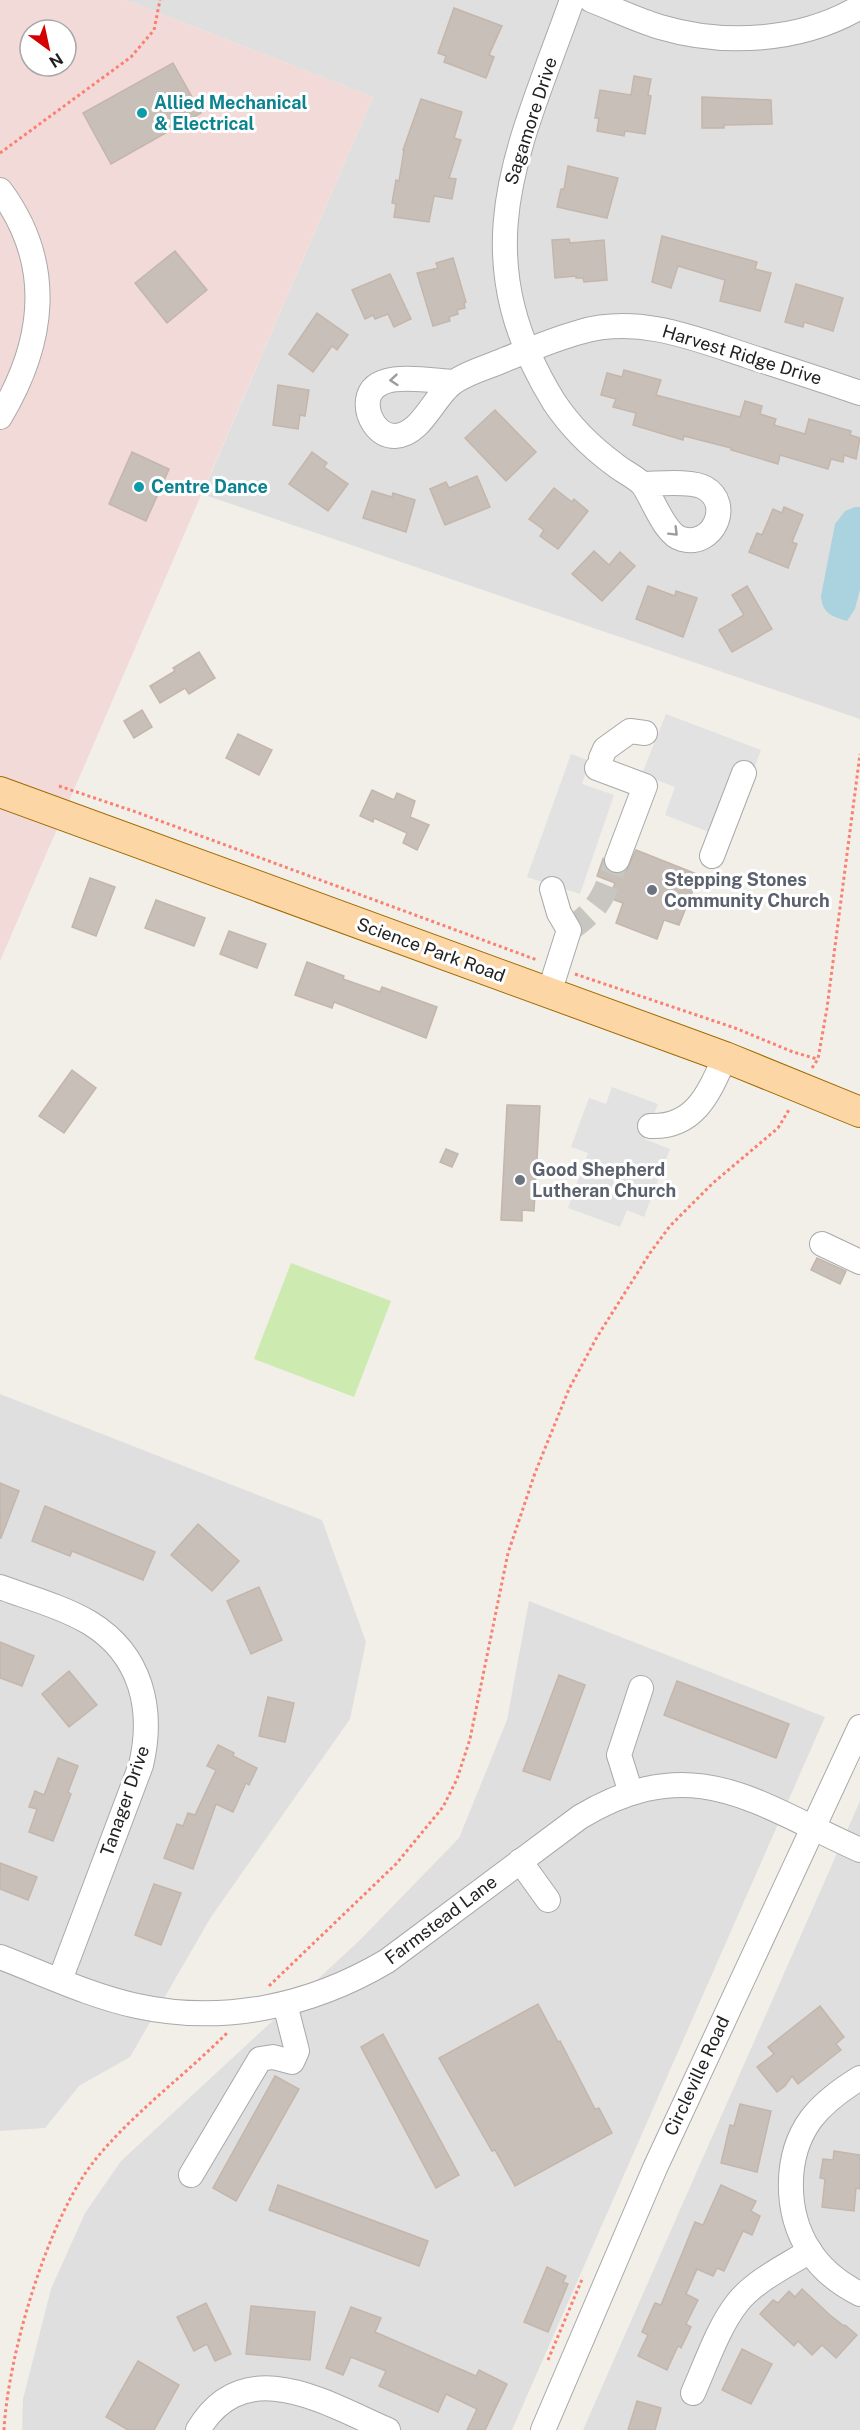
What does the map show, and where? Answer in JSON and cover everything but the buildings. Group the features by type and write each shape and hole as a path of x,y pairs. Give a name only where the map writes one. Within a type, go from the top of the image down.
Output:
{"main road":[{"name":"Science Park Road","path":"0,792 553,980 725,1057 860,1112"}],"street":[{"name":"Sagamore Drive","path":"572,0 517,152 506,202 504,253 506,274 510,299 528,351 556,405 595,450 642,484"},
{"path":"591,0 659,27 697,35 741,39 794,31 825,23 860,7"},
{"path":"0,190 16,216 30,249 38,299 36,332 28,361 0,417"},
{"name":"Harvest Ridge Drive","path":"453,382 582,331 626,325 650,327 706,342 860,393"},
{"path":"617,861 645,786 599,763 605,749 630,731 645,733"},
{"path":"712,856 744,773"},
{"path":"552,889 559,913 570,930 553,980"},
{"path":"650,1126 663,1127 676,1124 696,1111 725,1057"},
{"path":"822,1244 860,1262"},
{"name":"Tanager Drive","path":"0,1587 90,1623 108,1636 123,1653 135,1673 144,1696 148,1720 147,1743 141,1766 60,1980"},
{"path":"631,1793 619,1755 641,1688"},
{"name":"Circleville Road","path":"543,2430 655,2168 860,1727"},
{"name":"Farmstead Lane","path":"0,1957 136,2006 211,2014 246,2012 285,2004 332,1989 387,1961 580,1817 603,1803 664,1785 691,1784 719,1788 747,1797 860,1851"},
{"path":"520,1861 548,1900"},
{"path":"191,2175 260,2059 273,2057 292,2062 297,2051 285,2004"},
{"path":"860,2078 828,2101 810,2120 793,2162 790,2184 798,2228 810,2251 832,2276 860,2294"},
{"path":"693,2393 730,2314 740,2301 751,2289 810,2251"},
{"path":"198,2430 211,2412 225,2401 245,2391 263,2387 297,2391 388,2430"}],"path":[{"path":"0,153 131,57 154,30 159,0"},
{"path":"810,1072 818,1059 827,1008 860,754"},
{"path":"49,783 136,812 553,980 735,1028 784,1049 818,1059"},
{"path":"266,1990 396,1864 443,1807 457,1779 470,1739 508,1553 539,1462 582,1363 650,1253 670,1226 706,1189 778,1128 792,1106"},
{"path":"4,2430 18,2348 34,2292 61,2216 95,2160 228,2031"},
{"path":"548,2360 584,2277"}],"shaded area":[{"path":"0,0 126,0 373,97 0,961"},
{"path":"126,0 860,0 860,719 202,494 373,97"},
{"path":"666,714 761,750 727,839 665,815 675,787 642,774"},
{"path":"571,754 590,761 582,784 614,795 580,894 527,877"},
{"path":"612,1087 658,1104 644,1139 670,1149 644,1217 627,1210 620,1227 568,1208 588,1153 571,1147 589,1098 606,1104"},
{"path":"0,1394 322,1520 366,1642 350,1719 211,1917 130,2057 79,2086 45,2128 0,2131"},
{"path":"529,1601 825,1717 512,2430 22,2430 23,2399 51,2289 85,2213 121,2161 359,1941 459,1838 507,1720"},
{"path":"860,1801 860,2430 583,2430"}],"green space":[{"path":"291,1263 391,1301 354,1397 254,1359"}],"water":[{"path":"860,507 860,589 855,609 847,621 828,613 823,606 821,596 835,524 845,511"}],"tunnel":[{"path":"569,930 580,922 600,900 617,860"}],"place":[{"name":"Allied Mechanical & Electrical","path":"142,113"},
{"name":"Centre Dance","path":"139,487"},
{"name":"Stepping Stones Community Church","path":"652,890"},
{"name":"Good Shepherd Lutheran Church","path":"520,1180"}]}
